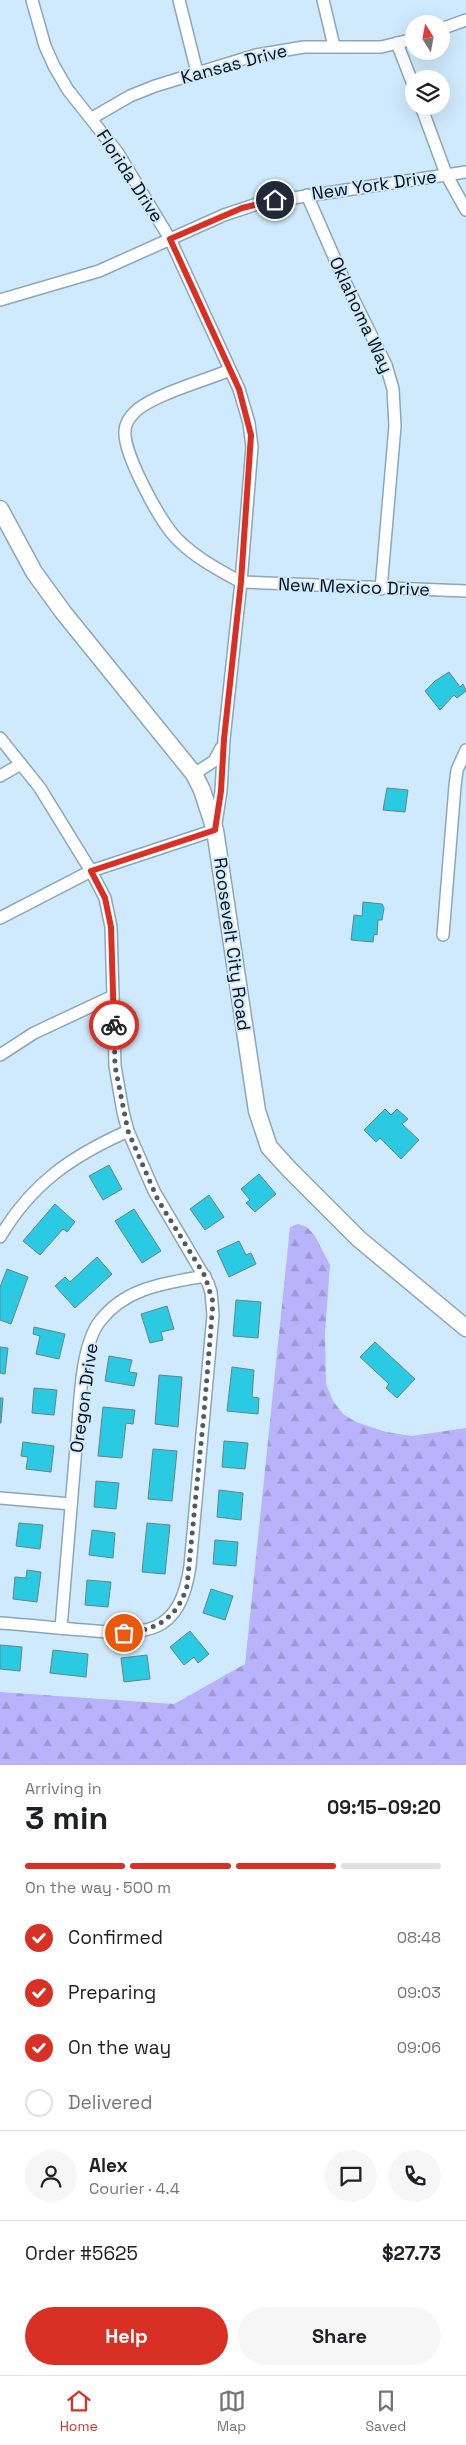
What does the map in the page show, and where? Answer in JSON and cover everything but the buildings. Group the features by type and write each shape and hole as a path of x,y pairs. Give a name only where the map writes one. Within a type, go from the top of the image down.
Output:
{"street":[{"name":"Florida Drive","path":"32,0 45,46 54,66 68,90 92,118 123,160 170,239 245,406 252,447 241,582 224,739 221,791 215,830"},
{"path":"179,0 197,72"},
{"path":"323,0 334,46"},
{"path":"450,26 466,20"},
{"name":"Kansas Drive","path":"92,118 130,96 197,72 284,49 334,46 381,47 405,42"},
{"path":"398,44 408,70"},
{"path":"424,115 446,174 466,210"},
{"name":"New York Drive","path":"0,300 99,271 242,208 306,195 466,172"},
{"name":"Oklahoma Way","path":"306,195 345,282 386,365 393,389 395,426 381,588"},
{"path":"230,370 140,408 132,414 125,432 137,471 165,525 195,554 241,582"},
{"name":"Roosevelt City Road","path":"0,509 34,572 63,612 194,774 202,790 215,830 256,1106 269,1147 359,1239 466,1328"},
{"name":"New Mexico Drive","path":"241,582 466,591"},
{"path":"0,738 40,788 101,890 109,913 112,943 115,1066 128,1131 161,1205 205,1276 211,1292 213,1315 190,1566 183,1598 172,1615 162,1624 142,1632 124,1633 0,1623"},
{"name":"Florida Drive","path":"194,774 214,761 224,739"},
{"path":"443,935 455,786 457,770 466,750"},
{"path":"0,776 21,764"},
{"path":"0,918 91,871 215,830"},
{"path":"0,1055 34,1034 113,996"},
{"path":"0,1237 21,1205 51,1175 74,1159 128,1131"},
{"name":"Oregon Drive","path":"61,1628 71,1504 87,1351 99,1322 118,1303 140,1290 205,1276"},
{"path":"0,1498 71,1504"}],"green space":[{"path":"298,1224 307,1227 315,1236 330,1265 325,1333 326,1384 333,1401 343,1414 356,1422 386,1432 412,1436 466,1428 466,1765 0,1765 0,1692 174,1704 245,1664 290,1227"}],"way so far":[{"path":"114,1025 115,1066 128,1131 158,1200 205,1276 213,1302 187,1586 180,1605 162,1624 142,1632 124,1633"}],"route":[{"path":"114,1025 109,913 105,898 91,871 215,830 221,791 224,739 241,582 252,447 249,423 239,389 170,239 242,208 275,200"}]}
